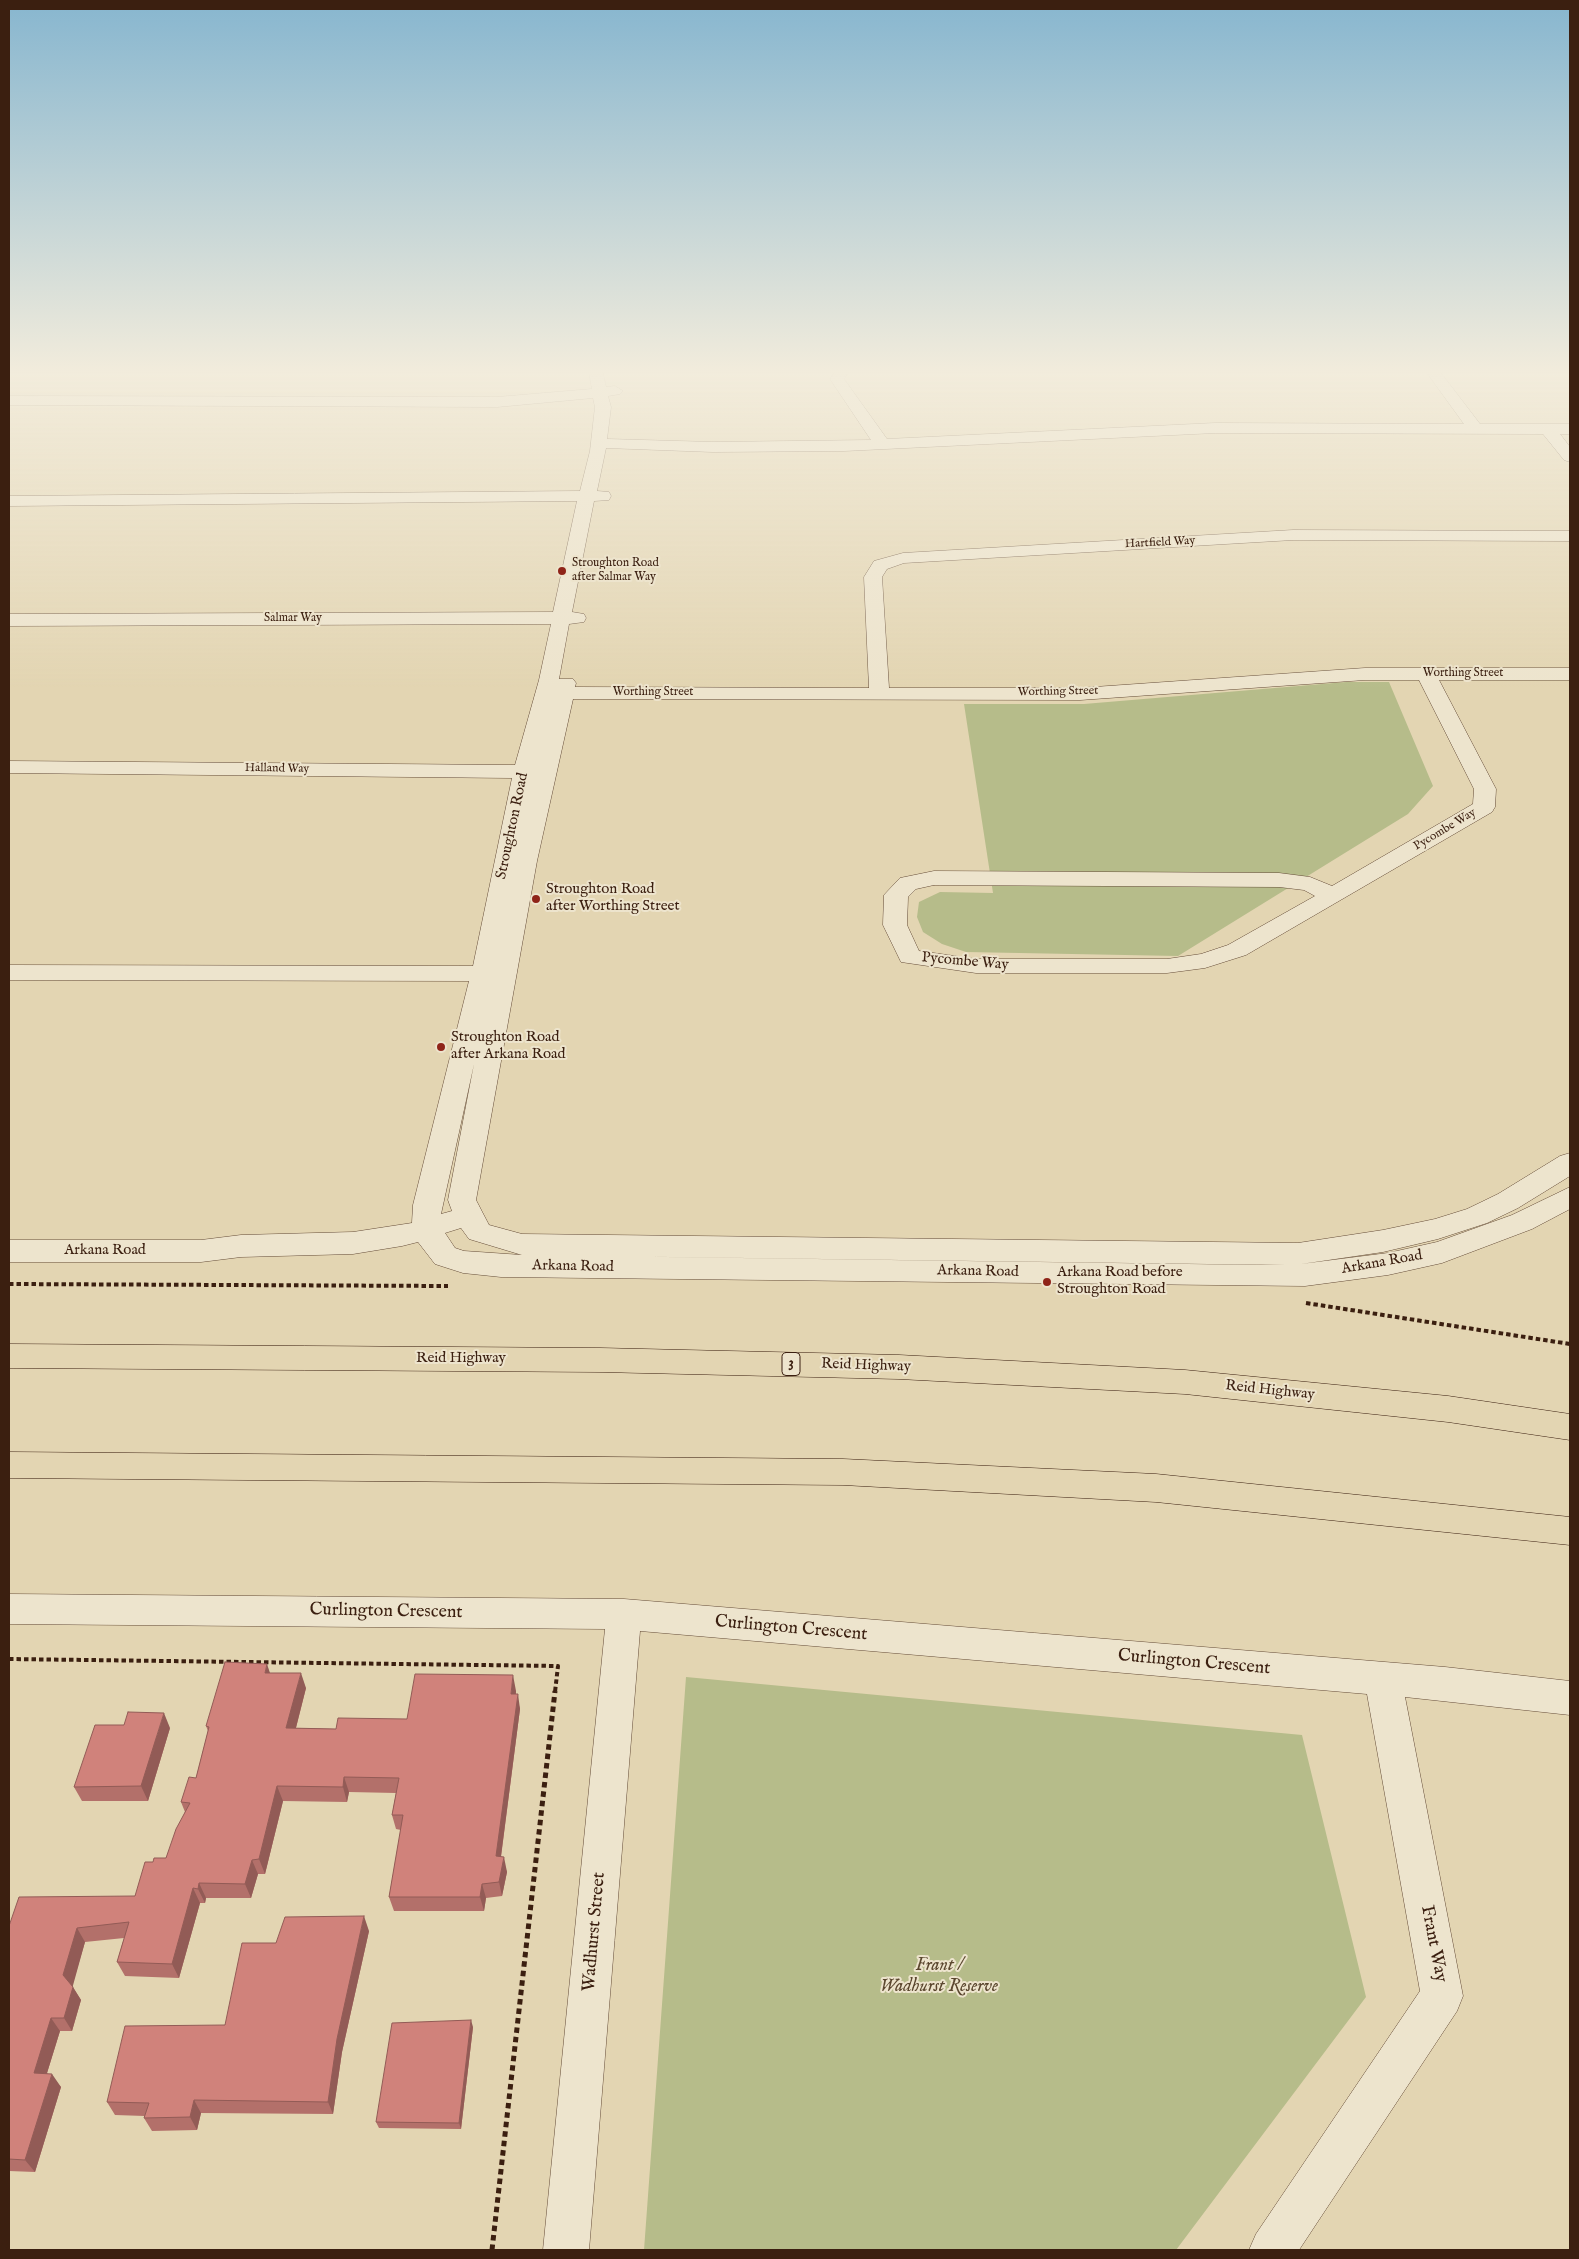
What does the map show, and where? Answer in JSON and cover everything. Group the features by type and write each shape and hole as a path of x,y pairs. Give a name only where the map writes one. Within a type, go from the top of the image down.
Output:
{"highway":[{"name":"Reid Highway","path":"9,1356 590,1360 899,1367 1185,1382 1448,1409 1570,1427"},
{"path":"9,1465 843,1472 1156,1488 1570,1531"}],"street":[{"name":"Stroughton Road","path":"431,1237 426,1220 427,1205 493,974 546,772 555,693 599,478"},
{"path":"9,501 595,496"},
{"name":"Hartfield Way","path":"878,692 873,577 880,565 903,558 1293,535 1570,536"},
{"name":"Salmar Way","path":"9,620 569,618"},
{"name":"Worthing Street","path":"555,693 878,692 1080,694 1365,674 1570,674"},
{"name":"Pycombe Way","path":"1331,895 1310,884 1278,880 934,878 908,883 896,895 895,925 910,958 976,966 1166,966 1205,961 1237,950 1484,807 1485,790 1426,674"},
{"name":"Stroughton Road","path":"471,1223 462,1200 493,974 524,772 555,693"},
{"name":"Halland Way","path":"9,767 546,772"},
{"path":"9,972 493,974"},
{"name":"Arkana Road","path":"9,1251 201,1251 235,1261 377,1256 471,1223 496,1239 522,1245 1298,1254 1383,1241 1438,1229 1477,1216 1508,1201 1570,1163"},
{"name":"Arkana Road","path":"431,1237 445,1256 463,1262 501,1266 1305,1275 1388,1264 1442,1252 1513,1226 1570,1198"},
{"name":"Curlington Crescent","path":"9,1609 624,1614 1383,1679 1570,1698"},
{"name":"Wadhurst Street","path":"566,2250 624,1614"},
{"name":"Frant Way","path":"1272,2250 1442,1996 1383,1679"}],"path":[{"path":"9,1660 558,1666 492,2250"}],"green space":[{"path":"1346,682 1389,682 1433,786 1408,814 1178,956 966,952 942,944 923,932 917,917 919,902 940,892 993,893 964,704 1084,704"},
{"name":"Frant / Wadhurst Reserve","path":"686,1677 1302,1735 1366,1997 1176,2250 644,2250"}],"building":[{"path":"225,1662 267,1664 265,1673 301,1673 286,1728 336,1729 338,1718 407,1719 415,1674 513,1675 511,1694 518,1694 496,1856 504,1857 499,1882 482,1884 480,1897 389,1897 403,1815 392,1815 399,1778 344,1777 343,1787 277,1786 259,1859 252,1860 245,1884 199,1883 198,1889 193,1888 172,1964 117,1962 129,1922 77,1928 63,1975 73,1987 64,2018 51,2018 34,2073 52,2074 25,2160 9,2159 9,1926 19,1897 135,1896 145,1862 153,1862 154,1858 166,1858 176,1829 190,1803 181,1802 189,1777 196,1778 209,1727 206,1726"},
{"path":"128,1712 164,1713 141,1786 74,1787 95,1725 124,1725"},
{"path":"364,1916 337,2039 328,2102 194,2100 190,2117 144,2118 149,2103 107,2102 125,2026 225,2025 242,1943 276,1943 285,1917"},
{"path":"471,2020 459,2123 376,2122 392,2023"}],"place":[{"name":"Stroughton Road after Salmar Way","path":"562,571"},
{"name":"Stroughton Road after Worthing Street","path":"536,899"},
{"name":"Stroughton Road after Arkana Road","path":"441,1047"},
{"name":"Arkana Road before Stroughton Road","path":"1047,1282"}]}
